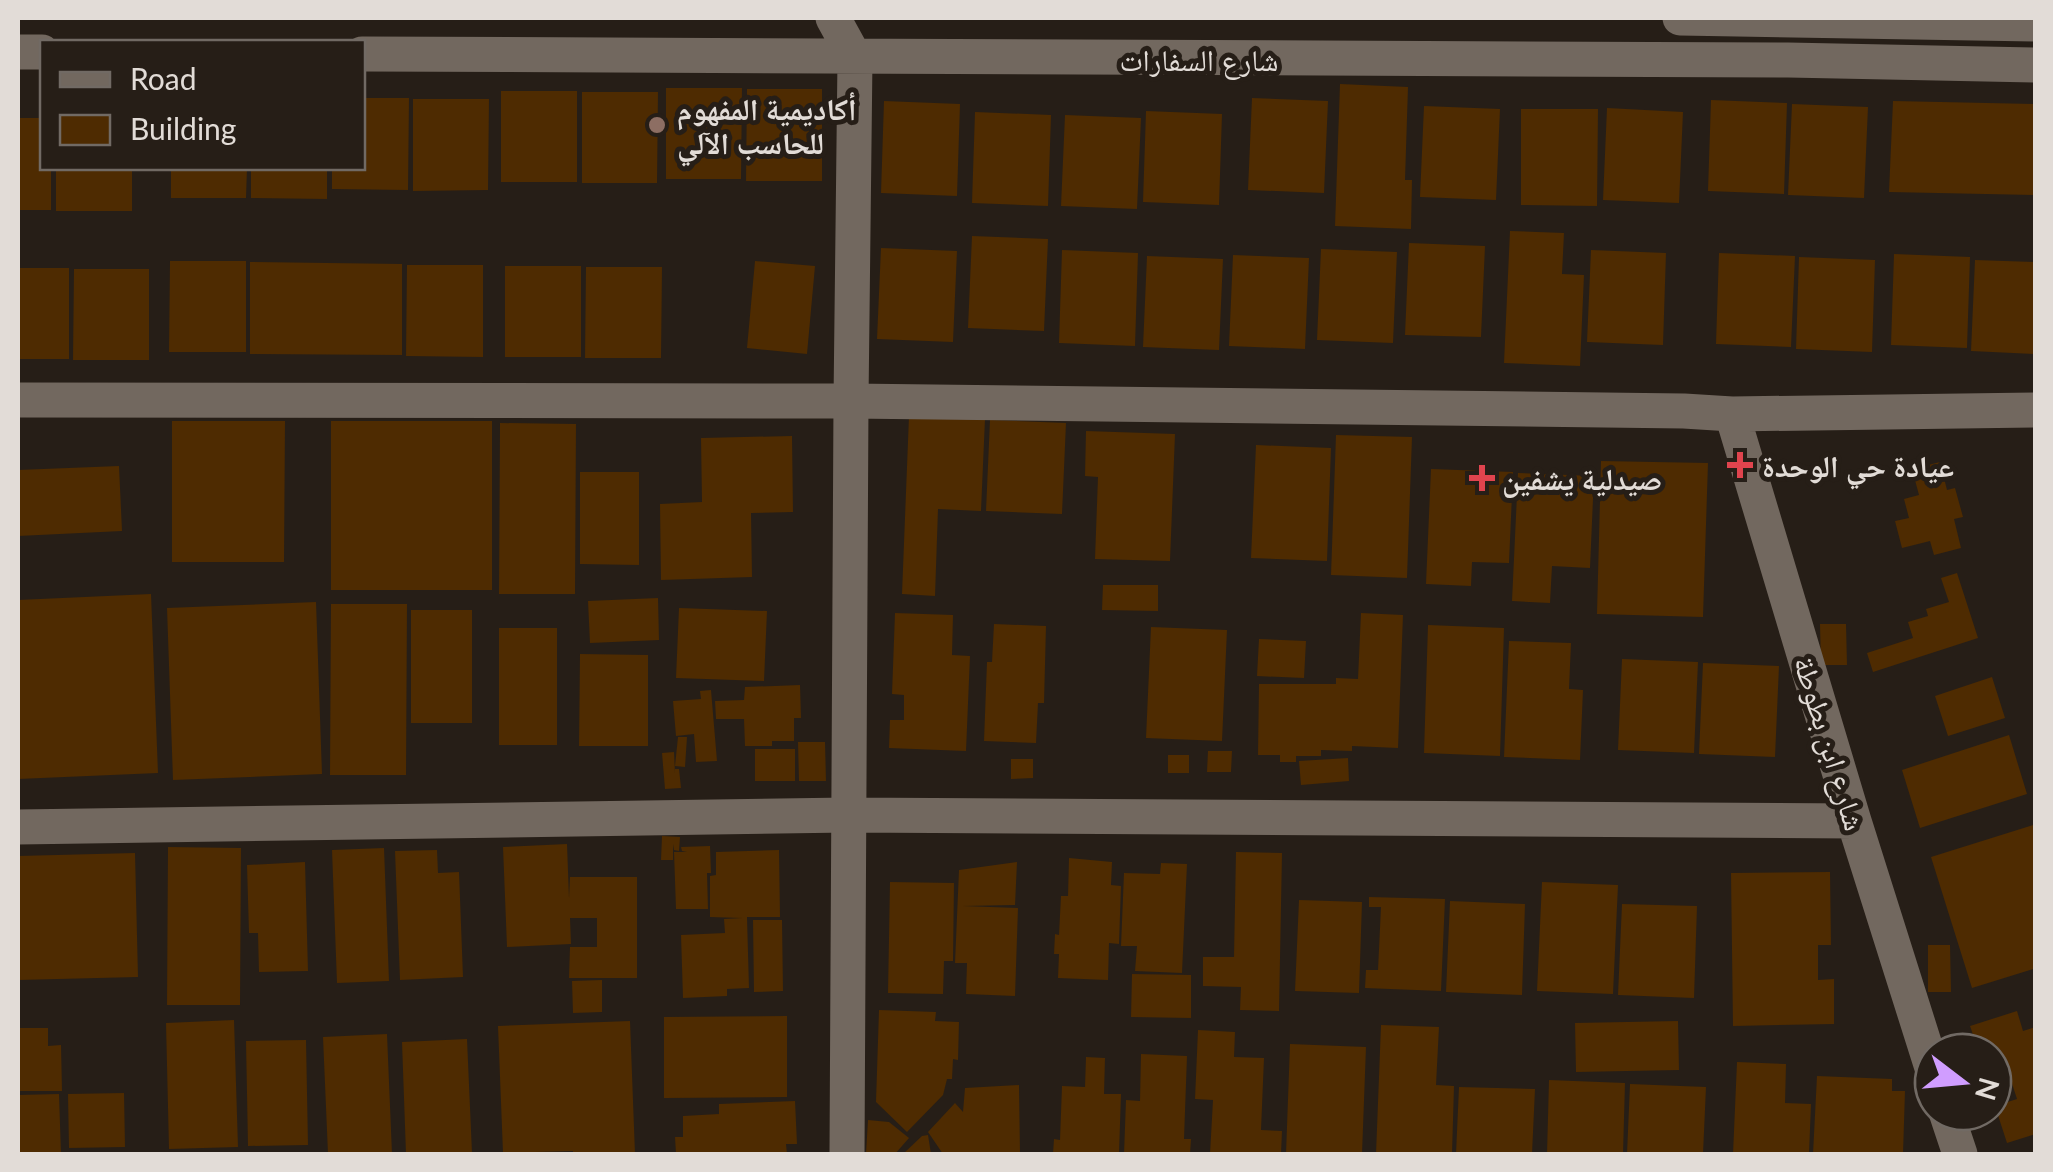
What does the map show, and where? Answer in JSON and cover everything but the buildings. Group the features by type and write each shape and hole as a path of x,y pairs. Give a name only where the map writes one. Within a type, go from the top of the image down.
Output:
{"street":[{"path":"833,18 855,58 847,1154"},
{"path":"1680,18 2036,24"},
{"name":"شارع السفارات","path":"365,54 1748,60 2036,65"},
{"path":"18,400 850,401 1732,414 2036,410"},
{"name":"شارع ابن بطوطة","path":"1732,414 1921,1032"},
{"path":"18,827 848,815 1854,821"}],"place":[{"name":"أكاديمية المفهوم للحاسب الآلي","path":"657,125"},
{"name":"عيادة حي الوحدة","path":"1740,465"},
{"name":"صيدلية يشفين","path":"1482,478"}]}
